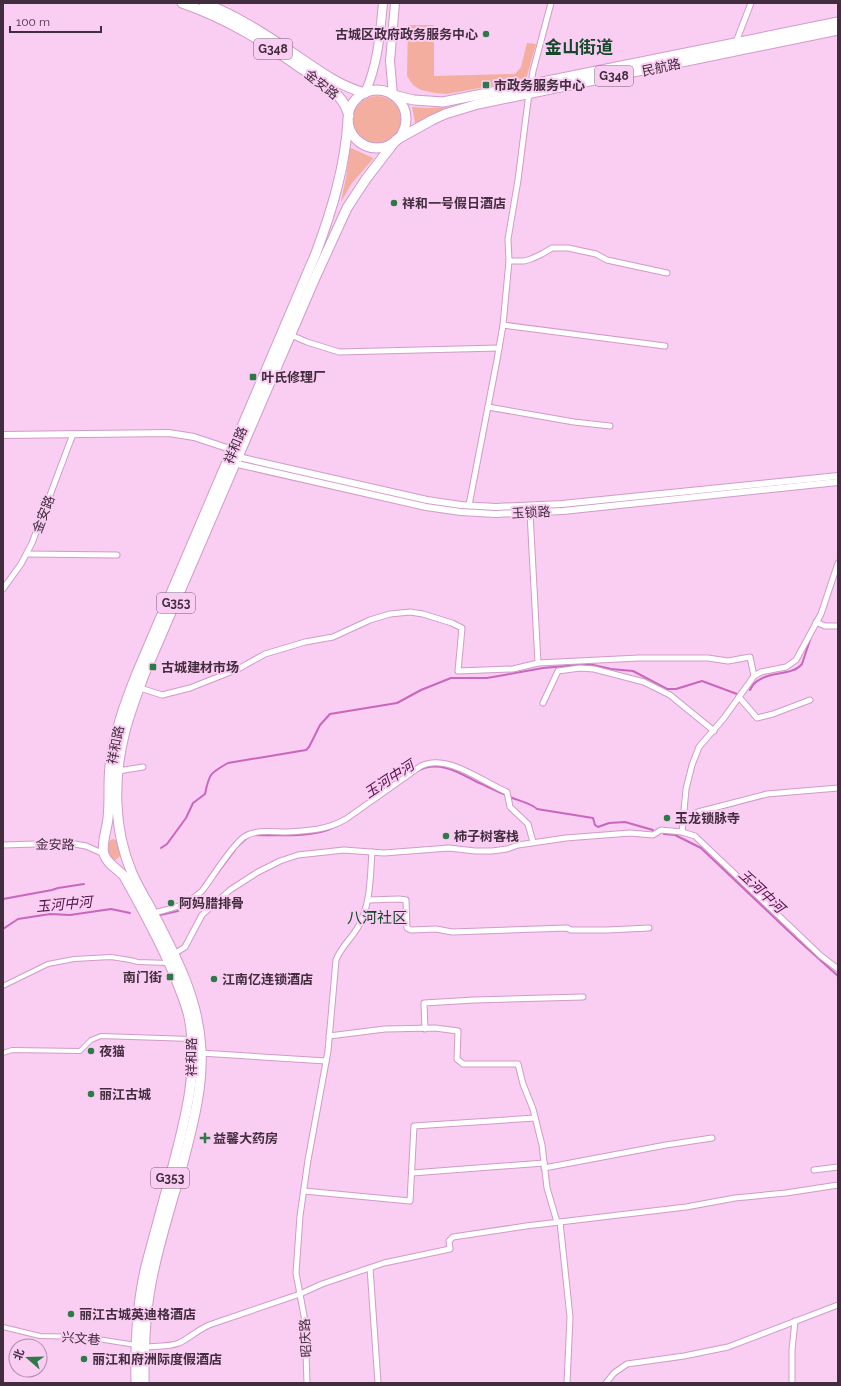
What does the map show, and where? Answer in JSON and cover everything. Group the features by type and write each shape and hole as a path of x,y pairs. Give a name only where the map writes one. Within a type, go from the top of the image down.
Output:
{"highway":[{"name":"金安路","path":"182,3 212,14 237,26 288,59 336,93 345,106 349,118"},
{"name":"金安路","path":"204,3 260,30 331,79 365,93"},
{"name":"民航路","path":"396,140 432,120 455,110 530,89 736,42 838,22"},
{"name":"民航路","path":"393,95 414,100 443,102 530,89 838,30"},
{"name":"G348","path":"365,93 378,90 393,95"},
{"path":"349,118 355,101 365,93"},
{"path":"393,95 403,107 406,117 404,127 396,140"},
{"name":"G348","path":"349,118 349,126 354,136 366,146 382,147 396,140"},
{"name":"祥和路","path":"136,1383 140,1346 150,1288 191,1131 198,1090 201,1053 199,1029 194,1001 174,954 132,873 127,858 121,835 117,804 118,771 125,731 140,688 324,230 342,171 349,118"},
{"name":"祥和路","path":"144,1383 138,1314 146,1267 187,1109 193,1062 192,1039 186,1004 170,963 124,876 106,858 104,854 103,846 108,818 110,766 114,741 137,672 347,208 366,179 396,140"},
{"path":"105,837 112,834 121,835"},
{"path":"114,866 121,865 127,858"}],"main road":[{"path":"365,93 377,54 383,3"},
{"path":"393,95 390,61 396,3"}],"street":[{"path":"470,505 503,325 509,261 508,239 518,180 530,89 533,71 551,3"},
{"path":"736,42 751,3"},
{"path":"509,261 524,261 531,259 552,248 568,248 596,254 607,260 667,273"},
{"path":"503,325 665,346"},
{"path":"290,335 340,352 499,348"},
{"path":"488,407 574,422 610,426"},
{"name":"金安路","path":"3,589 27,554 73,434"},
{"path":"3,435 178,434 194,437 233,457"},
{"name":"玉锁路","path":"233,457 427,500 496,507 546,505 838,476"},
{"name":"玉锁路","path":"233,457 426,507 478,513 530,513 838,482"},
{"path":"530,513 538,663"},
{"path":"27,554 117,555"},
{"path":"682,832 686,789 692,765 699,747 714,731 754,676 761,672 786,667 798,656 821,614 838,563"},
{"path":"140,688 162,694 190,688 238,669 265,654 305,642 333,637 381,617 405,612 423,614 452,623 462,628 458,671 513,669 538,663 639,658 708,658 728,661 750,657 754,676"},
{"path":"816,622 825,626 838,626"},
{"path":"543,703 558,671 580,668 594,669 614,676 644,682 663,691 714,731"},
{"path":"739,697 757,718 773,714 810,700"},
{"path":"153,913 177,908 197,896 237,843 244,837 258,832 313,830 334,825 346,819 420,766 435,762 453,766 507,792 510,807 528,824 533,842"},
{"path":"118,771 143,767"},
{"path":"683,820 698,812 767,794 838,788"},
{"path":"174,954 185,947 202,915 230,890 258,872 298,855 344,850 384,853 449,848 492,851 507,849 533,842 597,835 630,833 653,836 661,830 682,832 695,836 821,956 838,969"},
{"name":"金安路","path":"3,845 70,843 86,846 104,854"},
{"name":"昭庆路","path":"307,1383 305,1321 296,1273 300,1216 330,1036 336,960 341,950 358,928 364,914 368,900 372,852"},
{"path":"368,900 406,900 406,928 411,930 432,928 452,932 567,928 571,930 649,928"},
{"path":"3,986 48,964 74,958 110,957 138,962 170,963"},
{"path":"425,1029 424,1003 583,997"},
{"path":"330,1036 385,1029 458,1031 457,1059 461,1063 518,1064 523,1084 531,1102 542,1145 547,1188 558,1222 570,1317 567,1383"},
{"path":"3,1053 12,1050 80,1051 91,1040 101,1036 192,1039"},
{"path":"201,1053 326,1061"},
{"path":"304,1191 410,1202 414,1126 535,1118"},
{"path":"412,1173 544,1166 712,1138"},
{"path":"814,1170 838,1167"},
{"path":"140,1346 174,1345 180,1343 209,1325 300,1294 322,1284 384,1263 450,1249 449,1241 453,1236 686,1207 735,1198 786,1193 838,1185"},
{"path":"370,1268 378,1383"},
{"path":"606,1383 614,1373 627,1364 684,1356 728,1347 838,1305"},
{"path":"792,1383 792,1350 795,1321"},
{"name":"兴文巷","path":"3,1327 40,1336 81,1337 140,1346"}],"shaded area":[{"path":"408,25 434,25 434,76 515,74 521,67 527,43 536,44 527,76 522,80 447,94 421,90 413,85 407,76"},
{"path":"377,96 386,98 394,103 399,111 401,120 399,129 394,137 386,142 377,144 368,142 360,137 355,129 353,120 355,111 360,103 368,98"},
{"path":"412,107 447,107 447,108 416,124"},
{"path":"351,148 373,159 352,183 341,201 350,149"},
{"path":"113,839 118,841 121,854 115,860 112,860 107,852 107,845"}],"waterway":[{"path":"750,690 755,683 764,677 798,668 802,664 811,637"},
{"path":"161,848 167,844 186,818 193,803 205,794 211,775 222,766 228,763 306,750 320,725 330,714 397,703 421,690 451,678 487,678 543,668 589,664 611,669 633,671 667,689 676,689 702,681 737,694"},
{"name":"玉河中河","path":"416,772 424,768 447,768 506,795"},
{"name":"玉河中河","path":"510,797 529,804 537,809 593,818 595,825 598,827 609,823 625,822 653,830"},
{"name":"玉河中河","path":"252,835 317,833 334,827"},
{"name":"玉河中河","path":"664,834 675,835 701,848 838,976"},
{"name":"玉河中河","path":"238,846 248,837"},
{"name":"玉河中河","path":"204,891 235,850"},
{"path":"3,899 84,884"},
{"name":"玉河中河","path":"160,915 178,911 192,902"},
{"name":"玉河中河","path":"3,929 18,919 50,914 70,915 111,909 130,913"}],"place":[{"name":"古城区政府政务服务中心","path":"486,34"},
{"name":"市政务服务中心","path":"486,85"},
{"name":"祥和一号假日酒店","path":"394,203"},
{"name":"叶氏修理厂","path":"253,377"},
{"name":"古城建材市场","path":"153,667"},
{"name":"玉龙锁脉寺","path":"667,818"},
{"name":"柿子树客栈","path":"446,836"},
{"name":"阿妈腊排骨","path":"171,903"},
{"name":"南门街","path":"170,977"},
{"name":"江南亿连锁酒店","path":"214,979"},
{"name":"夜猫","path":"91,1051"},
{"name":"丽江古城","path":"91,1094"},
{"name":"益馨大药房","path":"205,1138"},
{"name":"丽江古城英迪格酒店","path":"71,1314"},
{"name":"丽江和府洲际度假酒店","path":"84,1359"}],"district":[{"name":"金山街道","path":"579,47"},
{"name":"八河社区","path":"377,918"}]}
